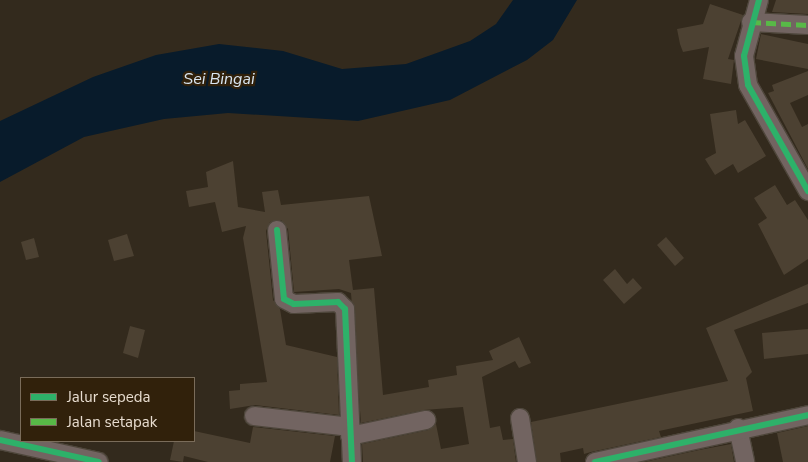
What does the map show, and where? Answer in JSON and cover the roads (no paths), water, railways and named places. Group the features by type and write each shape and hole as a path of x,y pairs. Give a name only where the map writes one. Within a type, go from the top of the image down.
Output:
{"street":[{"path":"759,0 751,22 744,56 748,85 808,191"},
{"path":"751,22 808,25"},
{"path":"277,230 284,299 294,304 338,302 344,309 352,462"},
{"path":"595,462 738,428 808,415"},
{"path":"254,416 350,431 426,420"},
{"path":"520,418 527,462"},
{"path":"738,428 745,462"},
{"path":"0,440 99,462"}],"water":[{"name":"Sei Bingai","path":"513,0 577,0 553,40 527,60 450,100 358,121 228,113 164,119 84,137 0,182 0,121 93,77 156,55 219,44 283,51 342,69 406,64 470,41 496,24"}]}
